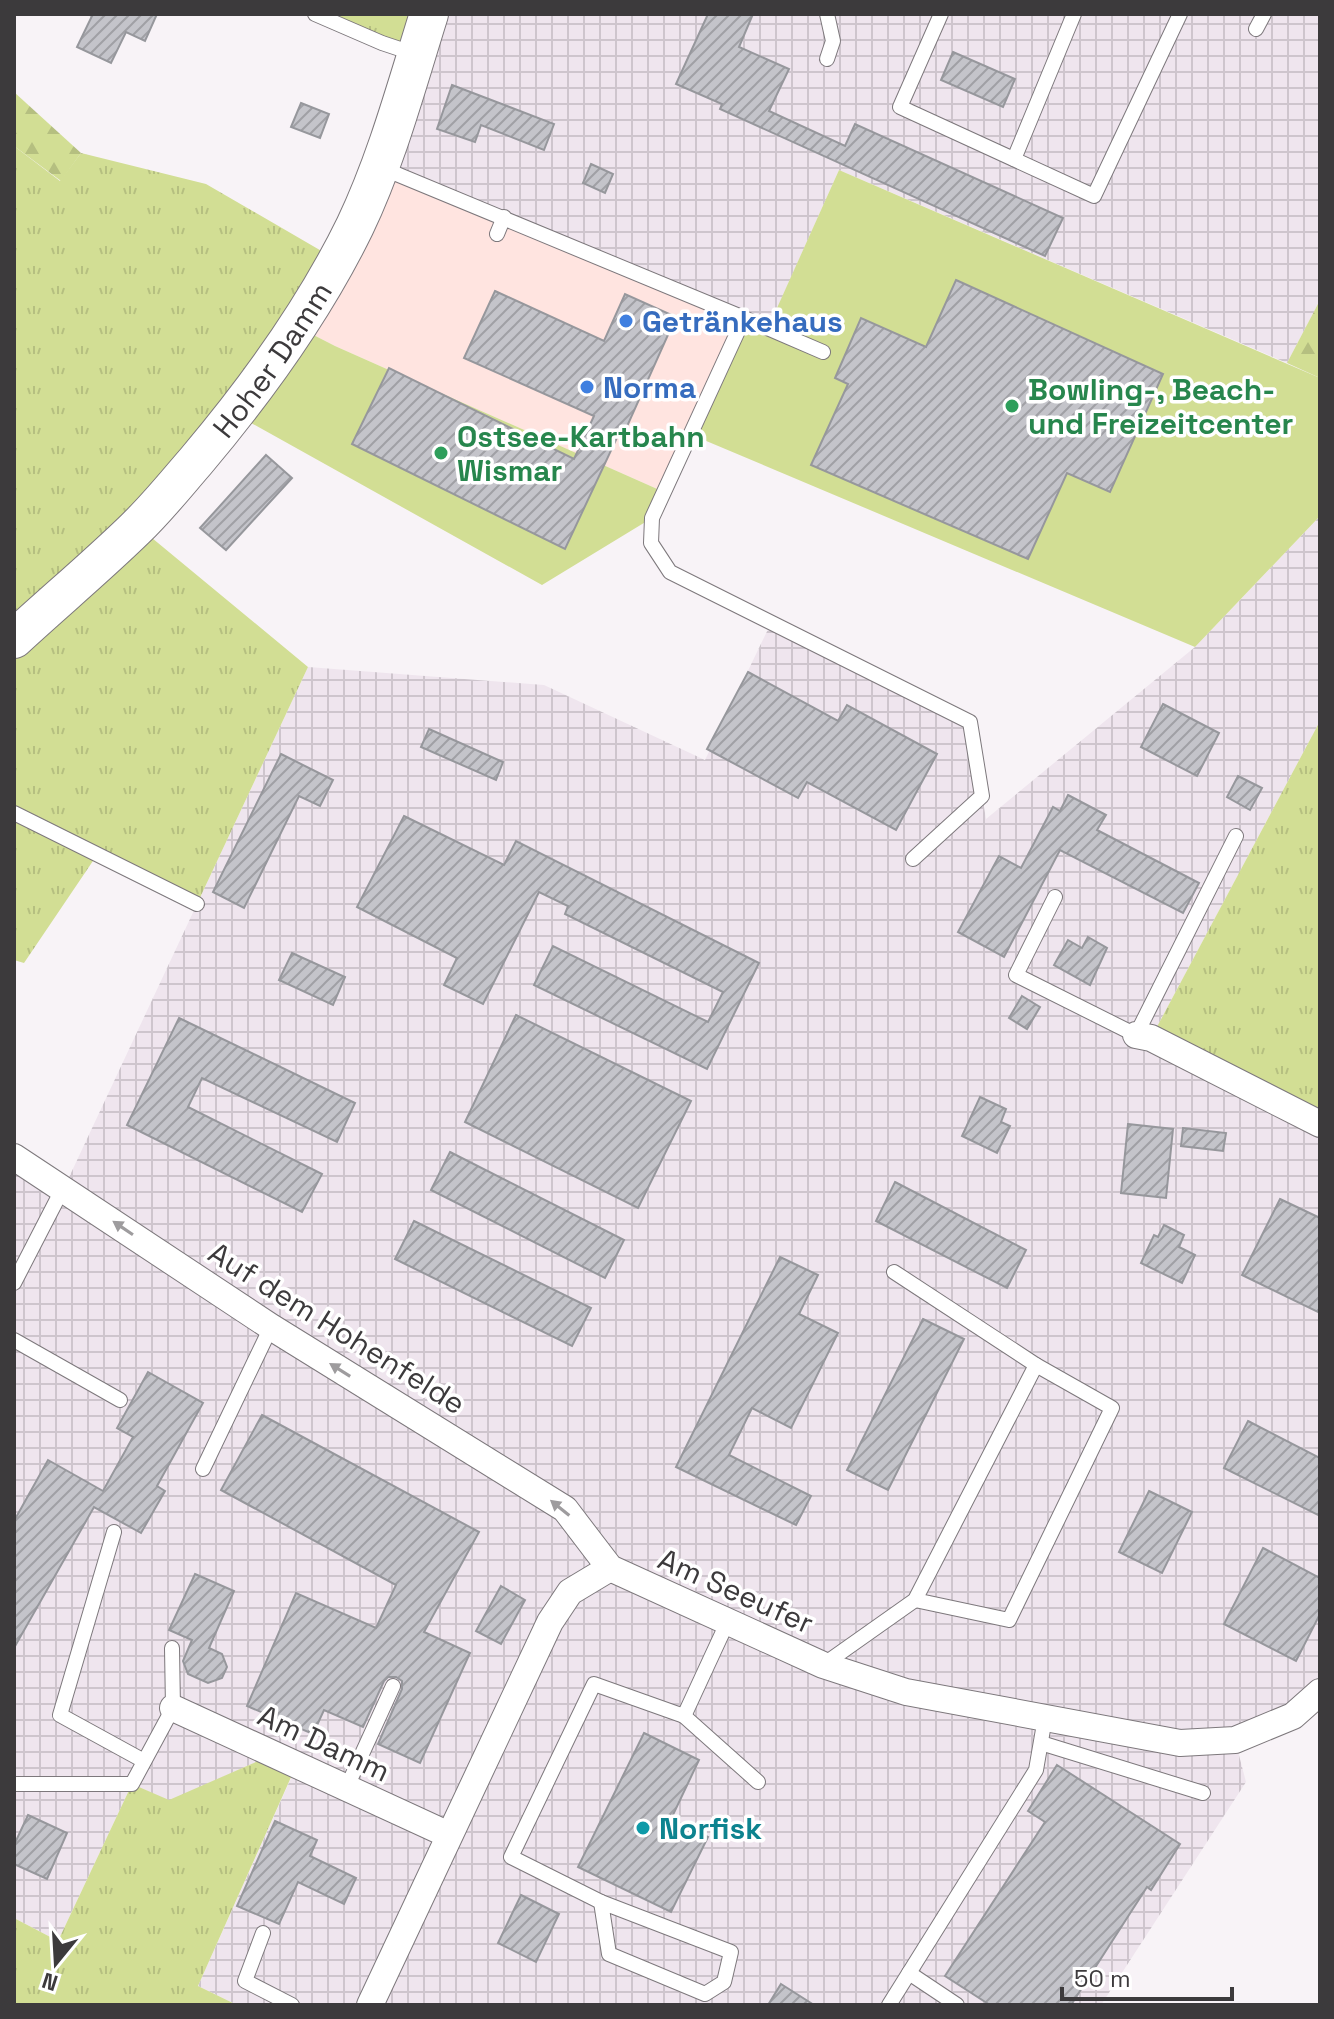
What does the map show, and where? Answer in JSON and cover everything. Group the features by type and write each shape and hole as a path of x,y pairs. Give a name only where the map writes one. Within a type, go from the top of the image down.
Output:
{"main road":[{"name":"Hoher Damm","path":"14,639 137,528 235,414 337,260 356,223 379,167 429,14"}],"street":[{"path":"1136,1035 1151,1038 1320,1124"},
{"name":"Auf dem Hohenfelde","path":"14,1157 271,1327 565,1509 610,1568"},
{"name":"Am Seeufer","path":"370,2005 550,1622 570,1592 610,1568 823,1665 1043,1730 1180,1743 1235,1740 1293,1716 1320,1692"},
{"name":"Am Damm","path":"173,1708 449,1835"}],"lane":[{"path":"315,14 382,43 417,54"},
{"path":"827,14 833,41 827,59"},
{"path":"941,14 900,107 1094,196 1180,14"},
{"path":"1014,159 1074,14"},
{"path":"1256,29 1264,14"},
{"path":"379,167 823,352"},
{"path":"497,234 504,217"},
{"path":"744,318 652,518 651,543 670,572 970,722 982,796 913,859"},
{"path":"14,813 197,904"},
{"path":"1055,897 1016,975 1136,1035 1236,836"},
{"path":"14,1283 63,1188"},
{"path":"894,1272 1036,1365 1112,1408 1009,1620 915,1600"},
{"path":"203,1469 271,1327"},
{"path":"14,1340 120,1400"},
{"path":"823,1665 915,1600 1036,1365"},
{"path":"114,1532 60,1715 144,1761"},
{"path":"684,1716 727,1623"},
{"path":"14,1784 132,1784 173,1708 172,1648"},
{"path":"601,1902 609,1954 705,1994 724,1982 731,1952 601,1902 511,1857 594,1684 684,1716 758,1782"},
{"path":"346,1789 393,1686"},
{"path":"889,2005 1036,1770 1043,1730 1203,1793"},
{"path":"263,1933 245,1981 292,2005"},
{"path":"909,1973 957,2005"}],"shaded area":[{"path":"429,14 1320,14 1320,300 1287,363 839,170 768,329 398,174"},
{"path":"379,167 744,318 664,492 296,326"},
{"path":"1320,516 1320,721 1151,1038 1320,1124 1320,1692 1235,1740 1246,1782 1101,2005 237,2005 198,1986 296,1767 272,1755 169,1801 132,1784 58,1941 14,1918 14,1157 64,1188 308,667 544,685 705,760 771,623 970,722 986,819 1195,647"}],"green space":[{"path":"315,14 429,14 417,54"},
{"path":"14,92 81,153 61,181 14,146"},
{"path":"14,146 60,181 81,153 206,184 337,260 152,538 308,667 197,904 97,855 24,963 14,960"},
{"name":"Bowling-, Beach- und Freizeitcenter","path":"839,170 1320,378 1320,516 1195,647 692,435 744,318 768,328"},
{"path":"1320,300 1320,378 1287,363"},
{"name":"Ostsee-Kartbahn Wismar","path":"296,326 664,492 652,518 542,585 235,414"},
{"path":"1320,721 1320,1124 1151,1038"},
{"path":"272,1755 296,1766 198,1986 237,2005 14,2005 14,1918 58,1941 132,1784 169,1800"}],"building":[{"path":"88,14 157,14 145,41 126,32 111,63 77,47 92,16"},
{"path":"708,14 753,14 739,47 789,69 769,111 845,146 855,124 1063,218 1045,256 720,109 722,104 676,84"},
{"path":"953,52 1015,79 1003,107 941,80"},
{"path":"452,85 554,124 544,150 481,125 475,142 437,129"},
{"path":"301,103 329,114 320,138 291,127"},
{"path":"591,164 613,174 605,193 583,183"},
{"path":"956,280 1163,374 1110,492 1067,473 1028,559 811,465 848,384 835,378 861,318 926,347"},
{"path":"495,291 604,341 625,294 676,317 625,431 621,429 565,549 352,444 389,368 574,459 594,416 464,358"},
{"path":"266,455 292,478 226,550 200,528"},
{"path":"748,672 838,721 847,705 937,754 896,830 807,782 798,798 707,749"},
{"path":"1163,704 1219,733 1197,776 1141,747"},
{"path":"429,729 503,762 496,780 421,747"},
{"path":"281,754 333,780 320,806 299,796 244,908 213,892"},
{"path":"1238,776 1262,788 1250,810 1227,797"},
{"path":"1068,795 1106,815 1097,830 1199,883 1183,913 1060,850 1004,957 958,932 999,856 1021,868 1053,807 1060,811"},
{"path":"404,816 504,865 516,841 759,963 707,1069 534,985 553,946 708,1022 723,992 565,914 568,906 539,892 483,1004 444,985 457,958 357,907"},
{"path":"1088,937 1107,948 1090,985 1054,965 1068,940 1082,948"},
{"path":"292,953 345,977 333,1005 279,980"},
{"path":"1022,996 1040,1007 1027,1029 1009,1018"},
{"path":"516,1015 691,1101 638,1208 465,1122"},
{"path":"179,1018 355,1103 337,1142 202,1078 188,1107 322,1174 302,1212 127,1125"},
{"path":"980,1097 1006,1109 1001,1122 1010,1126 997,1153 962,1136"},
{"path":"1128,1124 1173,1129 1166,1198 1121,1193"},
{"path":"1183,1128 1226,1133 1223,1151 1181,1146"},
{"path":"450,1152 624,1240 605,1278 431,1190"},
{"path":"895,1182 1026,1250 1007,1288 876,1221"},
{"path":"1280,1199 1320,1218 1320,1313 1242,1275"},
{"path":"414,1221 591,1308 572,1346 395,1259"},
{"path":"1164,1225 1184,1235 1179,1247 1195,1255 1182,1283 1141,1263 1154,1235 1158,1237"},
{"path":"780,1257 818,1275 799,1314 838,1333 791,1428 752,1408 729,1455 811,1496 796,1525 676,1467"},
{"path":"923,1319 964,1339 888,1490 847,1470"},
{"path":"148,1372 203,1403 157,1486 165,1491 141,1533 94,1507 14,1648 14,1521 48,1460 103,1491 133,1437 117,1428"},
{"path":"262,1415 479,1532 424,1632 470,1653 420,1763 378,1744 402,1689 402,1681 396,1677 388,1677 384,1681 363,1727 324,1710 313,1734 247,1706 296,1593 376,1628 396,1585 221,1490"},
{"path":"1248,1421 1320,1458 1320,1516 1224,1468"},
{"path":"1149,1491 1192,1512 1162,1573 1119,1552"},
{"path":"1263,1548 1320,1578 1320,1614 1296,1661 1224,1624"},
{"path":"195,1574 234,1591 209,1648 222,1654 227,1667 222,1678 208,1683 188,1674 183,1661 192,1640 169,1630"},
{"path":"501,1586 525,1600 501,1644 476,1631"},
{"name":"Norfisk","path":"644,1733 699,1760 671,1819 708,1837 671,1912 578,1867"},
{"path":"1057,1765 1180,1844 1151,1890 1147,1887 1071,2005 990,2005 945,1976 1045,1822 1028,1811"},
{"path":"28,1815 67,1833 47,1879 14,1864 14,1845"},
{"path":"275,1821 317,1840 310,1856 356,1878 344,1904 298,1882 279,1924 237,1906"},
{"path":"521,1895 559,1914 536,1962 498,1943"},
{"path":"781,1984 814,2005 768,2005"}],"place":[{"name":"Getränkehaus","path":"626,321"},
{"name":"Norma","path":"587,387"},
{"name":"Bowling-, Beach- und Freizeitcenter","path":"1012,406"},
{"name":"Ostsee-Kartbahn Wismar","path":"441,453"},
{"name":"Norfisk","path":"643,1828"}]}
